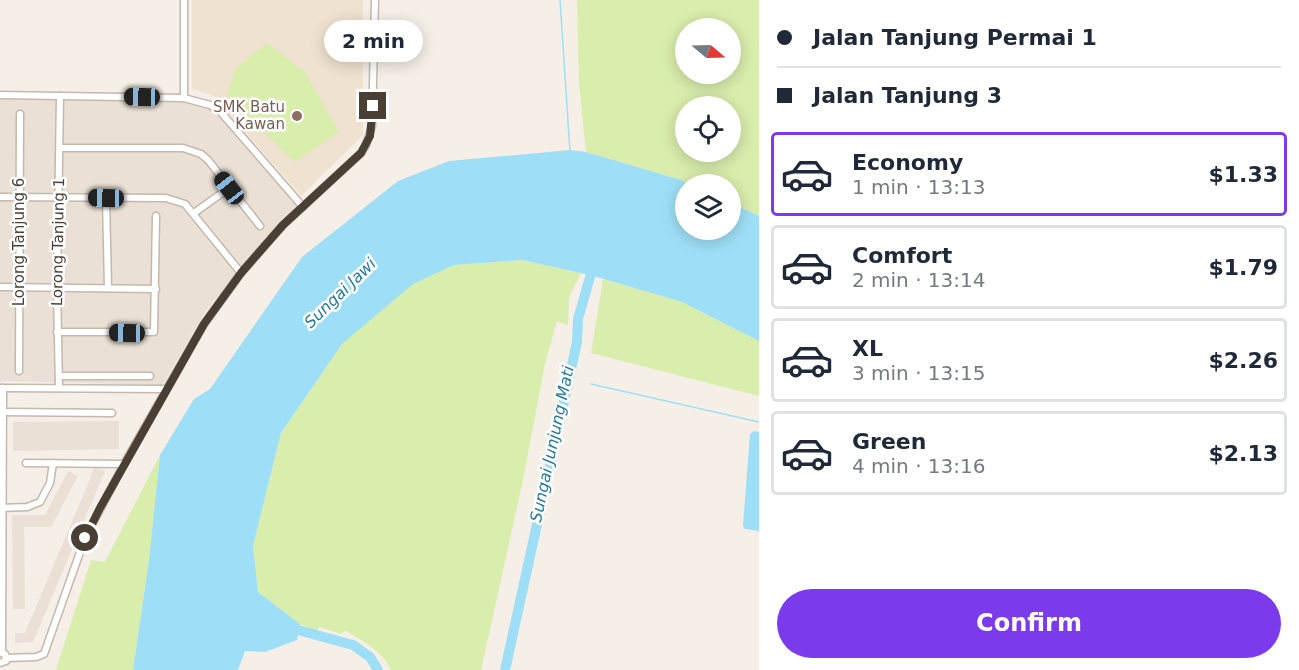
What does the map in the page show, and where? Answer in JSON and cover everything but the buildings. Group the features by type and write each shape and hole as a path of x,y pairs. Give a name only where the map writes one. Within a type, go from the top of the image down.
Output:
{"street":[{"path":"184,0 184,98"},
{"path":"3,655 40,656 47,645 85,538 124,464 204,324 241,273 283,225 361,153 370,136 373,106 375,0"},
{"path":"0,95 184,98 210,105 219,110 303,207"},
{"name":"Lorong Tanjung 1","path":"58,387 60,96"},
{"name":"Lorong Tanjung 6","path":"19,371 20,114"},
{"path":"60,148 183,148 201,154 260,226"},
{"path":"194,213 229,188"},
{"path":"0,197 173,199 185,204 194,213 241,273"},
{"path":"106,198 108,288"},
{"path":"57,332 151,333 155,329 156,216"},
{"path":"0,287 156,289"},
{"path":"59,376 150,376"},
{"path":"0,663 5,662 1,559 2,388 166,389"},
{"path":"2,412 112,413"},
{"path":"26,463 124,464"},
{"path":"1,508 27,507 40,502 50,483 53,463"}],"shaded area":[{"name":"SMK Batu Kawan","path":"192,0 363,0 363,135 301,196 214,96 192,89"},
{"path":"0,91 178,95 212,100 302,203 206,310 163,385 0,381"},
{"path":"119,421 119,449 13,451 13,422"},
{"path":"95,467 105,471 33,642 15,643 15,633 25,633"},
{"path":"68,471 78,476 51,527 24,527 25,609 13,609 12,515 45,515"}],"green space":[{"path":"577,0 759,0 759,216 741,208 741,174 675,174 675,178 586,152 579,83"},
{"path":"267,43 306,73 339,132 294,162 227,95 236,68"},
{"path":"522,260 581,273 569,297 568,325 557,321 545,364 523,480 481,670 391,670 383,657 365,642 345,630 341,634 319,627 317,631 300,624 258,592 253,546 281,433 342,344 412,284 454,265"},
{"path":"603,279 682,302 759,341 759,396 591,353"},
{"path":"160,455 149,560 133,670 56,670 91,560 105,562"}],"water":[{"name":"Sungai Jawi","path":"570,150 586,152 675,178 675,240 741,240 741,208 759,216 759,341 682,302 590,275 522,260 454,265 413,284 342,344 281,433 253,546 258,592 300,624 297,640 265,652 245,651 238,670 133,670 149,560 160,455 194,399 210,389 302,257 398,181 449,161"},
{"path":"754,431 759,432 759,531 745,529 743,526 750,434"}],"waterway":[{"path":"560,0 570,152"},
{"name":"Sungai Junjung Mati","path":"505,670 577,342 578,319 594,263"},
{"path":"591,384 759,422"},
{"path":"287,627 353,645 370,657 378,670"}],"place":[{"name":"SMK Batu Kawan","path":"297,116"}],"route":[{"path":"85,538 124,464 204,324 241,273 283,225 361,153 370,136 373,106"}]}
